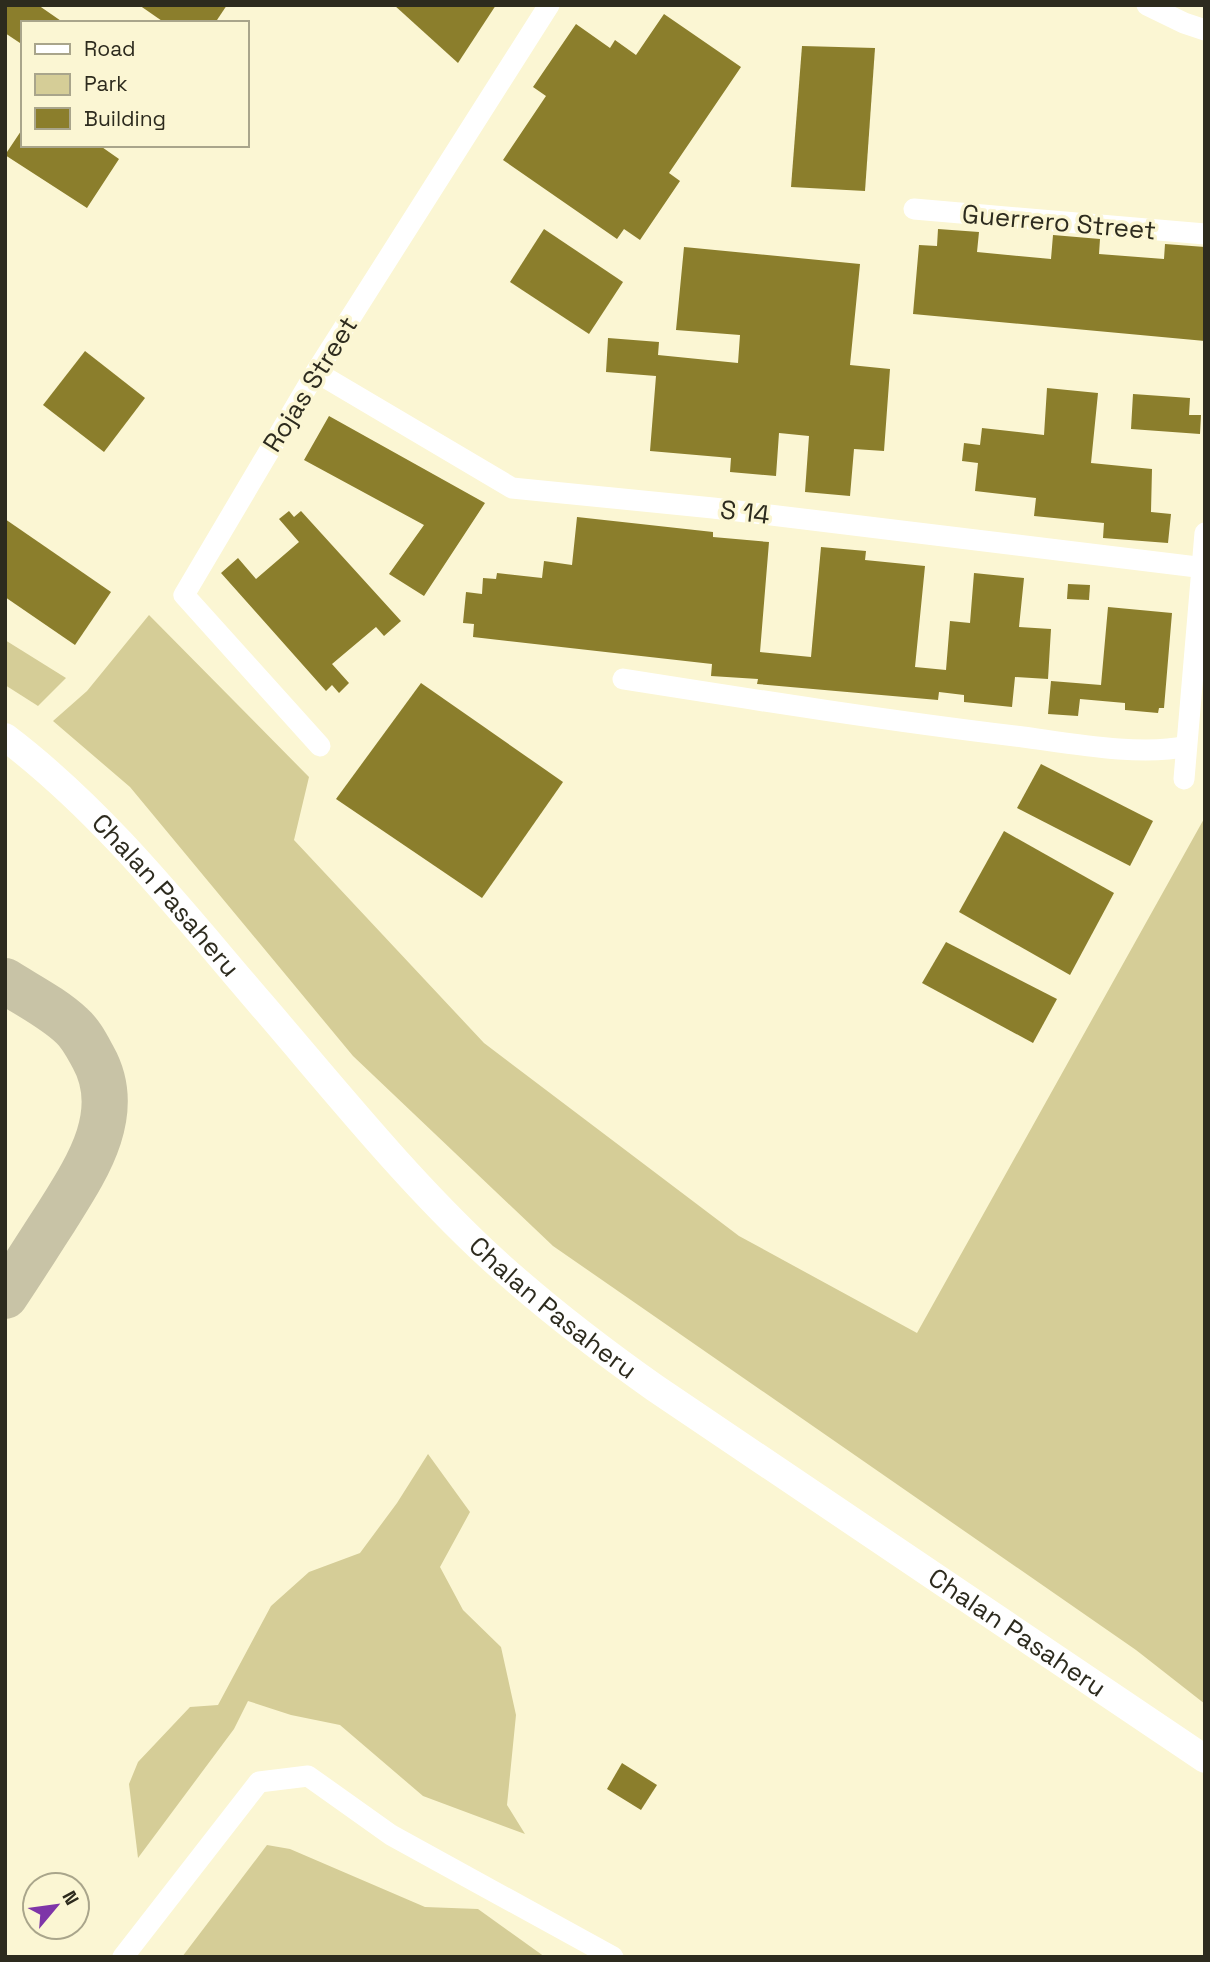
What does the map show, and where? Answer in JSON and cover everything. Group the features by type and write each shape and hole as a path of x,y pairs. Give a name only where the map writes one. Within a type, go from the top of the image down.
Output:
{"main road":[{"name":"Chalan Pasaheru","path":"5,737 50,774 121,843 392,1156 462,1229 528,1291 655,1388 1205,1759"}],"street":[{"name":"Rojas Street","path":"320,746 184,595 316,372 549,5"},
{"path":"1147,5 1205,30"},
{"name":"Guerrero Street","path":"914,209 1205,234"},
{"name":"S 14","path":"316,372 512,488 713,508 1202,568"},
{"path":"1184,779 1205,533"},
{"path":"623,679 915,724 1105,747 1170,750 1186,746"},
{"path":"123,1957 259,1782 308,1776 391,1835 613,1957"}],"green space":[{"path":"149,615 309,777 294,840 484,1043 739,1236 917,1333 1205,817 1205,1704 1136,1650 553,1246 353,1056 130,787 53,721 87,691"},
{"path":"5,640 66,678 38,706 5,685"},
{"path":"428,1454 470,1512 440,1567 463,1610 501,1647 516,1715 507,1805 525,1834 423,1796 340,1725 291,1715 248,1701 234,1729 138,1858 129,1784 138,1762 190,1707 218,1705 271,1606 309,1572 360,1553 397,1503"},
{"path":"267,1845 290,1849 425,1907 478,1909 545,1957 182,1957"}],"building":[{"path":"5,5 38,5 61,21 21,21 21,44 5,33"},
{"path":"139,5 227,5 216,21 162,21"},
{"path":"394,5 496,5 458,63"},
{"path":"664,14 741,67 669,173 680,181 640,240 624,229 617,239 503,160 546,96 533,87 576,24 610,48 615,40 636,55"},
{"path":"802,46 875,48 865,191 791,187"},
{"path":"21,131 21,147 102,147 119,159 87,208 5,155"},
{"path":"544,229 623,282 589,334 510,282"},
{"path":"938,229 979,232 977,252 1051,259 1053,235 1100,239 1099,254 1164,259 1165,244 1205,247 1205,341 913,314 919,245 937,246"},
{"path":"684,247 860,264 850,365 890,369 884,451 854,449 850,496 805,492 809,436 779,433 776,476 730,472 731,458 650,451 656,376 606,372 608,338 659,342 658,355 738,363 740,335 676,330"},
{"path":"85,351 145,398 104,452 43,405"},
{"path":"1047,388 1098,393 1091,463 1152,469 1151,512 1171,514 1168,543 1103,538 1104,523 1034,516 1036,498 975,491 978,463 962,461 964,443 980,445 982,428 1044,435"},
{"path":"1133,394 1190,398 1189,415 1201,415 1200,434 1131,429"},
{"path":"329,416 485,503 424,596 389,574 424,525 304,460"},
{"path":"289,511 294,517 301,511 401,621 384,636 376,627 332,664 349,683 339,693 332,685 326,691 221,573 238,558 256,579 299,542 279,519"},
{"path":"577,517 713,532 713,537 769,542 760,652 811,657 821,547 866,551 865,560 925,566 915,667 946,670 950,621 970,623 974,573 1024,578 1019,627 1051,629 1048,679 1015,677 1012,707 964,702 964,695 939,692 938,700 757,684 758,679 711,676 712,664 473,637 474,624 463,623 466,592 482,594 483,578 496,579 497,573 542,578 544,561 572,565"},
{"path":"5,519 111,592 75,645 5,597"},
{"path":"1068,584 1090,585 1089,600 1067,599"},
{"path":"1108,607 1172,613 1164,708 1159,708 1158,713 1125,710 1125,703 1080,699 1078,716 1048,714 1051,681 1101,685"},
{"path":"421,683 563,782 482,898 336,799"},
{"path":"1041,764 1153,821 1130,866 1017,808"},
{"path":"1004,831 1114,893 1070,975 959,912"},
{"path":"946,942 1057,999 1033,1043 922,983"},
{"path":"622,1763 657,1785 641,1810 607,1789"}],"taxiway":[{"path":"5,981 57,1013 84,1040 102,1078 105,1100 103,1121 89,1162 5,1296"}]}
